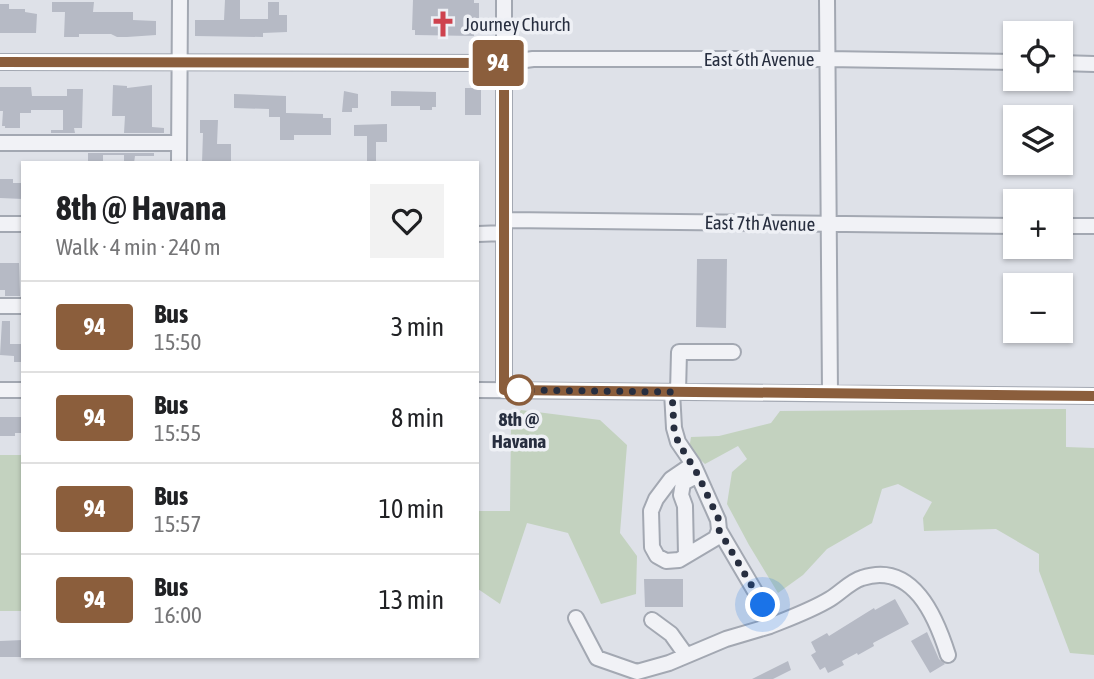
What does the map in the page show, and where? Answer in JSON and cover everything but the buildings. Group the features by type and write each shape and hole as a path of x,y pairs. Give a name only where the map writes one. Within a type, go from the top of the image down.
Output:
{"street":[{"path":"179,161 180,0"},
{"path":"504,0 504,390"},
{"path":"827,0 830,393"},
{"name":"East 6th Avenue","path":"0,62 504,63 533,59 1003,62"},
{"path":"1073,63 1094,64"},
{"path":"0,143 179,144"},
{"path":"0,224 21,224"},
{"name":"East 7th Avenue","path":"479,234 504,226 1003,226"},
{"path":"1073,226 1094,226"},
{"path":"0,306 21,306"},
{"path":"696,469 671,479 656,499 651,512 652,547 657,556 666,561 679,560 716,538 719,530 719,520 696,469 678,442 674,428 678,352 733,352"},
{"path":"0,390 21,390"},
{"path":"479,390 1094,396"},
{"path":"686,555 685,506 681,495 683,483 696,469"},
{"path":"719,530 763,605 771,626"},
{"path":"576,618 597,658 637,672 669,663 726,639 771,626 828,601 862,578 892,575 918,592 938,622 948,655"},
{"path":"652,620 671,634 686,654"}],"green space":[{"path":"1066,409 1066,447 1094,448 1094,655 1070,653 1039,571 1039,554 996,529 924,531 923,518 932,502 898,484 882,489 872,523 827,549 803,575 778,593 727,504 732,472 747,459 738,446 705,464 689,449 691,437 719,436 771,423 780,411"},
{"path":"521,410 600,420 627,445 620,533 637,556 636,594 601,604 568,533 527,523 500,604 479,590 479,511 510,511 511,424"},
{"path":"0,455 21,455 21,611 0,611"}],"bus line":[{"name":"94","path":"0,62 504,63 504,390 1094,396"}],"place":[{"name":"Journey Church","path":"443,24"},
{"name":"8th @ Havana","path":"519,390"}],"route":[{"path":"519,390 672,392 674,428 678,442 693,464 719,520 719,530 763,605"}]}
